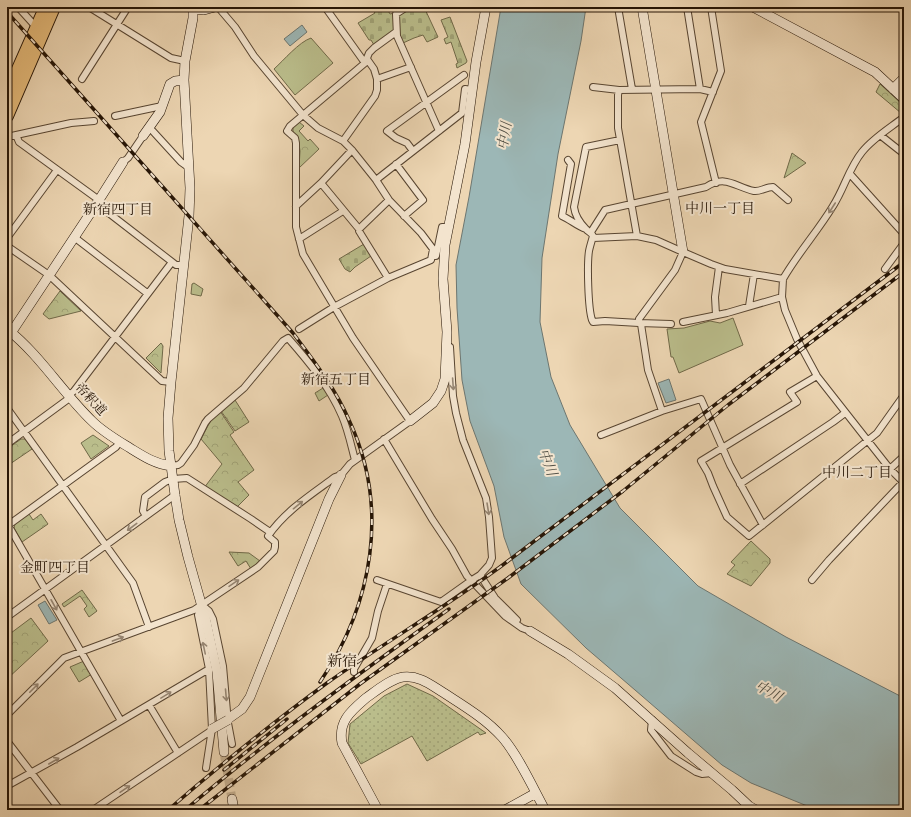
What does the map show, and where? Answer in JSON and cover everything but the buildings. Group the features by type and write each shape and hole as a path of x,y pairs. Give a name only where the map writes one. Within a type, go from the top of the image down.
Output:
{"highway":[{"path":"41,27 46,7"},
{"path":"7,116 10,92 41,27 54,7"}],"street":[{"path":"18,7 41,27"},
{"path":"89,7 171,58 185,61"},
{"path":"82,79 128,7"},
{"path":"224,752 217,672 202,605 184,542 171,466 168,418 189,205 184,80 185,61 193,8 204,10 217,7 236,27 254,56 303,115 318,128 343,141 352,150 376,180 389,200 428,241 433,249 431,260 388,278 334,307 300,329"},
{"path":"325,7 366,61 374,69 377,79 377,90 375,96 343,141"},
{"path":"407,7 396,14 396,32 439,131"},
{"path":"7,716 64,658 192,611 258,567 274,551 275,542 268,536 270,532 297,506 341,474 355,460 430,407 442,391 446,373 446,332 443,296 445,245 465,144 472,90 486,7"},
{"path":"618,7 632,89"},
{"path":"642,7 683,252 675,270 639,319 648,370 662,412"},
{"path":"687,7 700,89"},
{"path":"711,7 721,71 701,122 716,183"},
{"path":"754,7 875,72 904,100"},
{"path":"396,32 374,48 369,53 366,61 303,115 287,131 295,138 296,143 296,227 307,262 373,368 410,421"},
{"path":"377,79 411,67"},
{"path":"413,151 407,143 396,138 387,131 464,74"},
{"path":"893,89 904,78"},
{"path":"8,334 98,202 123,162 128,158 160,112 170,84 175,81 184,80"},
{"path":"593,87 619,90 700,89 713,92"},
{"path":"376,180 462,113 465,89 472,90"},
{"path":"619,90 618,128 637,236"},
{"path":"115,116 162,106"},
{"path":"812,580 829,560 904,483 845,413 817,376 797,339 785,310 782,297 783,279 793,262 833,206 862,152 880,135 904,118"},
{"path":"7,137 71,123 94,121"},
{"path":"149,127 181,162 188,166"},
{"path":"16,135 19,142 98,202 172,262 176,265 184,265"},
{"path":"880,135 904,154"},
{"path":"590,233 575,213 574,207 586,147 620,140"},
{"path":"296,206 321,183 352,150"},
{"path":"568,160 571,164 562,216 571,220 590,233 637,236 656,240 719,267 783,279"},
{"path":"396,164 423,200 404,216"},
{"path":"7,238 57,170"},
{"path":"850,174 904,234"},
{"path":"671,324 610,321 594,322 592,320 589,297 588,263 590,233 605,210 727,181 756,191 773,187 788,200"},
{"path":"321,183 359,229 388,278"},
{"path":"359,229 389,200"},
{"path":"299,239 344,211"},
{"path":"432,256 436,256 442,227 448,227"},
{"path":"74,237 147,293"},
{"path":"885,269 904,243"},
{"path":"7,246 49,275 162,381 171,382"},
{"path":"7,444 70,396 172,262"},
{"path":"716,315 715,297 719,267"},
{"path":"750,306 754,274"},
{"path":"683,322 716,315 782,297"},
{"path":"377,580 441,602 480,575 489,565 492,558 488,509 484,491 463,440 456,413 453,396 449,342 446,332"},
{"name":"帝釈道","path":"8,334 18,338 33,353 94,423 120,442 154,462 171,466"},
{"path":"171,466 181,463 194,444 205,423 213,414 244,388 283,341 288,338 310,363 336,404 346,427 355,460"},
{"path":"817,376 790,392 797,402 701,461 708,473 712,486 727,517 749,536 877,433 902,404 904,395"},
{"path":"601,434 701,399 740,484 763,525"},
{"path":"7,408 133,583 149,627"},
{"path":"740,484 845,413"},
{"path":"384,439 467,576 500,607 530,631 586,666 615,688 749,806 756,810"},
{"path":"120,442 116,447 7,524 121,721"},
{"path":"890,468 904,456"},
{"path":"93,810 178,754 242,709 250,697 329,499 341,474"},
{"path":"146,516 143,511 145,497 165,482 173,479 186,478 270,532"},
{"path":"7,617 175,495"},
{"path":"480,575 500,607"},
{"path":"354,672 354,668 372,638 378,611 387,584"},
{"path":"202,605 209,611 213,619 223,666 232,744"},
{"path":"202,605 198,615 209,669 212,730 206,768"},
{"path":"7,786 32,773 209,669"},
{"path":"378,810 342,743 340,735 342,725 348,715 361,702 401,677 413,677 423,680 486,722 503,738 512,751 545,810"},
{"path":"149,704 178,754"},
{"path":"652,720 651,730 670,756 696,772 702,774 712,773"},
{"path":"7,741 60,810"},
{"path":"505,810 536,793"},
{"path":"232,798 234,810"}],"green space":[{"path":"379,7 386,7 390,14 394,13 394,31 374,45 358,23 375,13 373,10"},
{"path":"412,7 424,7 438,37 427,42 423,35 403,43 399,34 399,14"},
{"path":"450,17 467,61 457,68 456,64 458,63 451,42 446,44 444,39 448,37 441,20"},
{"path":"311,38 333,63 295,95 274,69 297,47"},
{"path":"880,84 904,106 904,111 901,113 876,92"},
{"path":"299,122 304,126 299,131 308,141 310,139 319,149 299,168 300,151 298,137 293,132 293,128"},
{"path":"792,153 806,163 784,178"},
{"path":"364,244 371,256 350,272 345,269 339,259"},
{"path":"194,283 203,289 201,296 191,294 192,284"},
{"path":"60,291 81,311 49,319 43,314"},
{"path":"733,318 743,345 679,373 673,357 671,357 667,329 684,328 710,321 720,323"},
{"path":"161,343 163,346 161,373 146,358"},
{"path":"323,388 328,395 319,401 315,393"},
{"path":"235,400 249,422 235,431 221,411"},
{"path":"220,411 234,432 230,435 254,470 238,482 249,495 236,508 204,488 222,464 201,439 211,420"},
{"path":"93,435 109,446 91,459 81,443"},
{"path":"21,439 25,439 32,449 7,466 7,449"},
{"path":"29,514 33,520 41,514 48,524 22,542 14,528 15,524"},
{"path":"751,541 770,559 770,563 751,586 727,574 735,565 731,562"},
{"path":"229,552 249,553 260,561 251,569 246,561 238,566"},
{"path":"82,590 97,611 89,617 84,609 87,606 80,596 64,607 62,604"},
{"path":"31,618 48,641 7,679 7,636"},
{"path":"84,661 92,674 79,682 70,667"},
{"path":"407,684 433,696 486,733 480,735 478,732 427,761 412,736 361,764 348,743 350,724 384,696"}],"water":[{"name":"中川","path":"501,7 586,7 581,41 558,154 542,258 540,322 551,377 570,425 620,508 698,586 786,637 904,698 904,810 817,810 751,783 722,765 586,648 521,584 504,537 494,486 470,421 462,380 457,308 456,265"},
{"path":"302,25 307,32 290,46 284,39"},
{"path":"669,379 676,400 666,403 658,383"},
{"path":"45,601 57,620 49,624 38,605"}],"tunnel":[{"path":"224,752 232,799"}],"railway":[{"path":"7,12 293,333 331,386 349,420 362,453 369,487 372,521 370,554 363,588 353,620 338,652 320,682"},
{"path":"168,810 246,745 306,698 500,567 904,262"},
{"path":"199,810 360,684 508,578 623,491 728,405 904,272"},
{"path":"185,810 282,732 449,609"},
{"path":"224,770 287,719"}],"district":[{"name":"中川一丁目","path":"720,208"},
{"name":"新宿四丁目","path":"118,209"},
{"name":"新宿五丁目","path":"336,379"},
{"name":"中川二丁目","path":"857,472"},
{"name":"金町四丁目","path":"55,567"},
{"name":"新宿","path":"342,660"}]}
